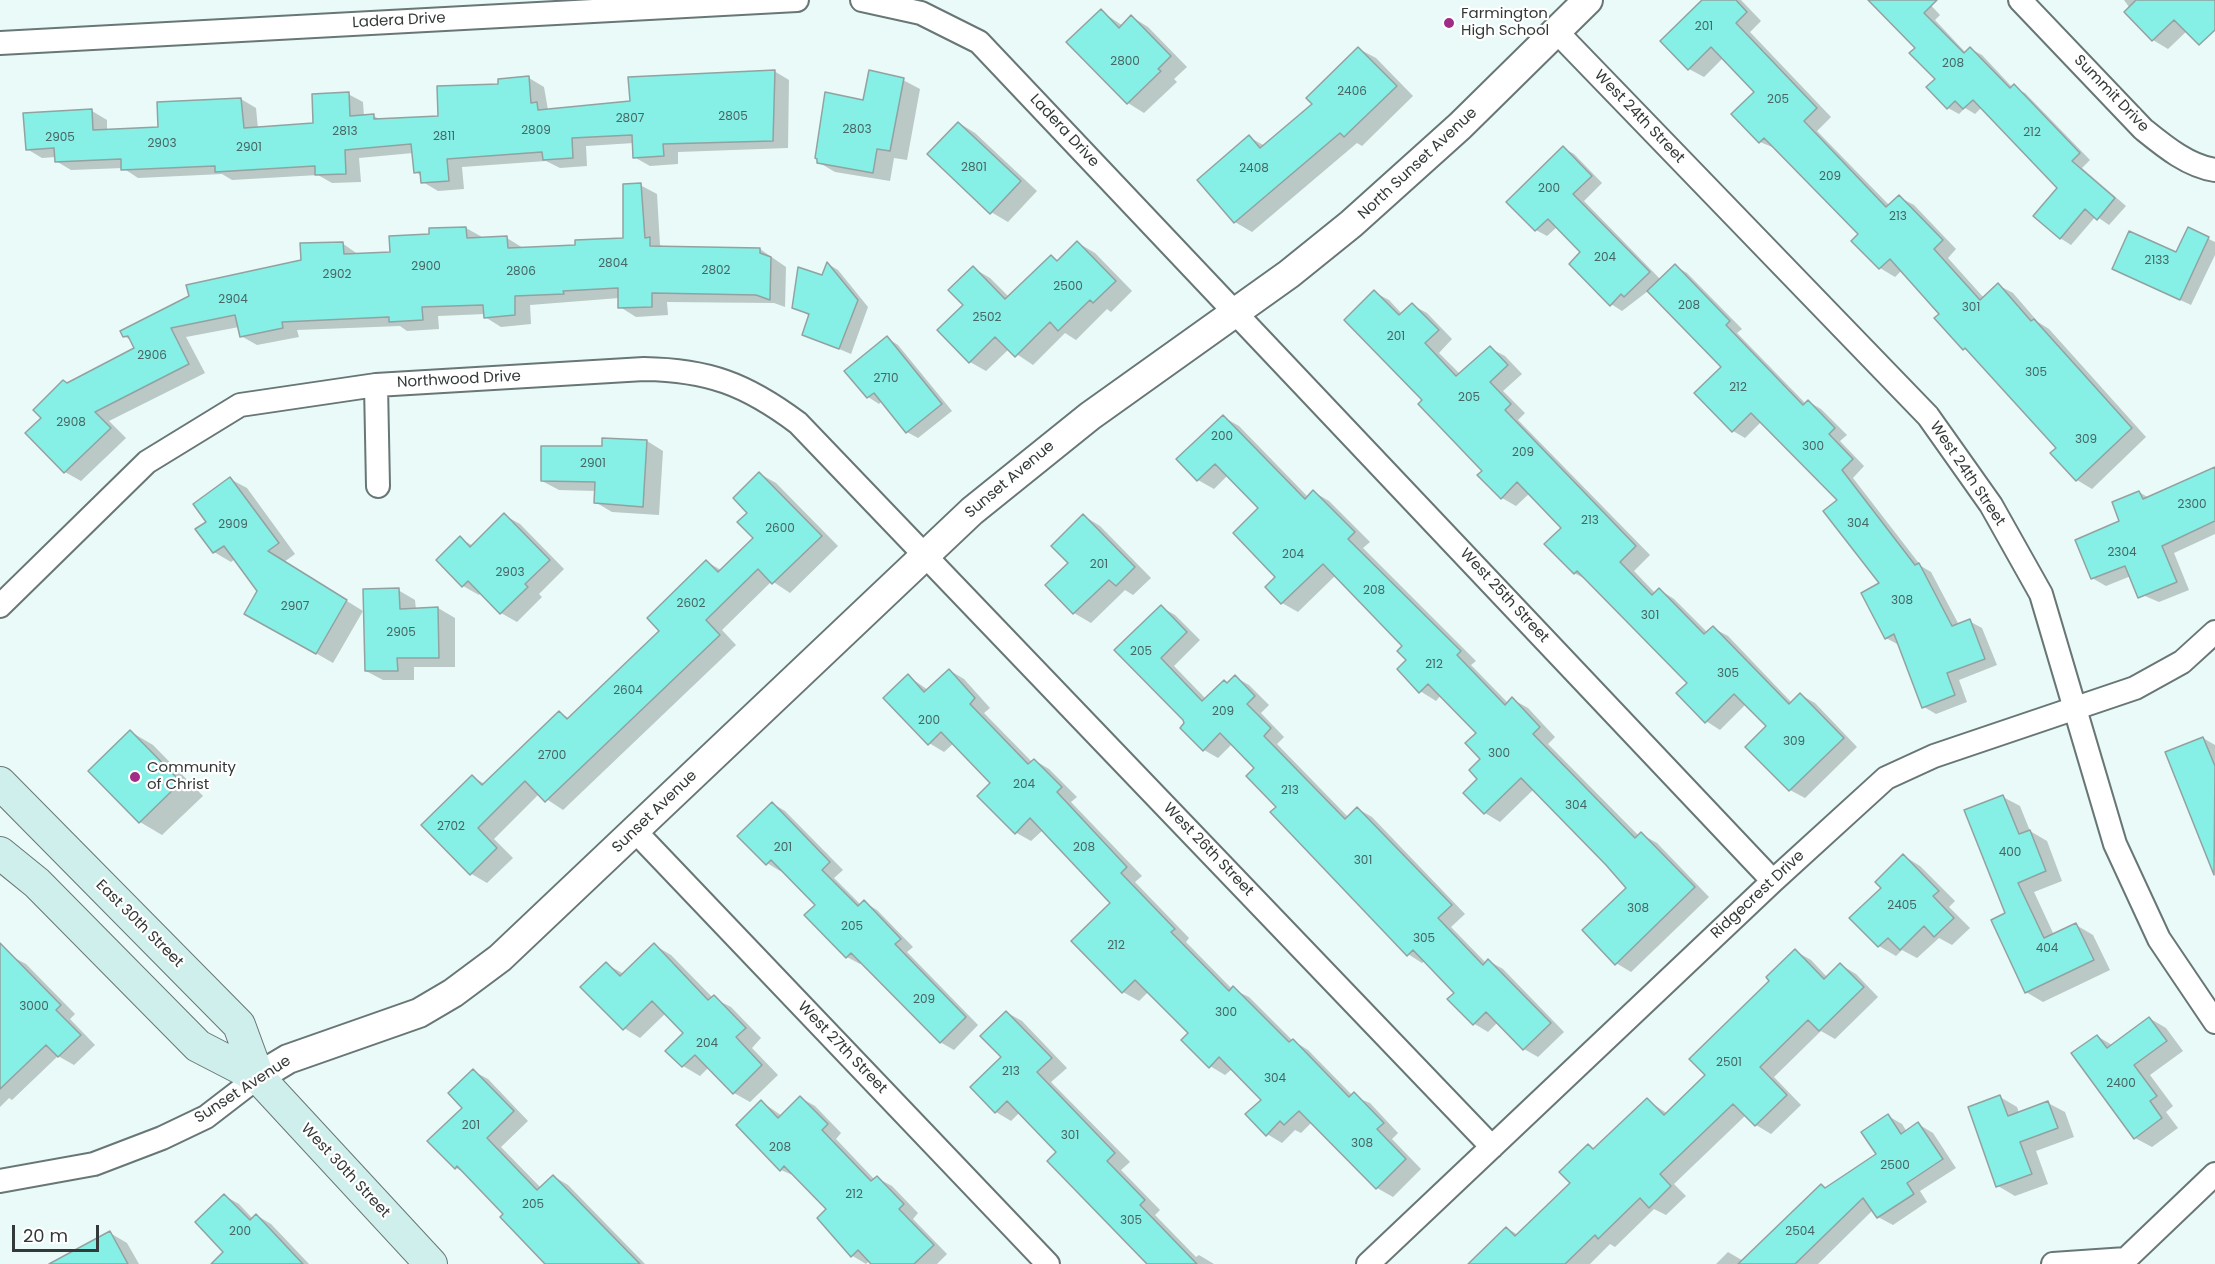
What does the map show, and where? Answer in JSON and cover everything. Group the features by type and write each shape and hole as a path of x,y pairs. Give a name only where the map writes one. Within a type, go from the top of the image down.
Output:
{"main road":[{"name":"East 30th Street","path":"0,783 239,1025 258,1077"},
{"path":"0,852 37,883 198,1046 258,1077"},
{"name":"West 30th Street","path":"258,1077 431,1264"}],"street":[{"name":"Ladera Drive","path":"0,43 797,0"},
{"name":"Ladera Drive","path":"862,0 923,7 980,42 1235,312"},
{"name":"North Sunset Avenue","path":"1235,312 1322,248 1399,184 1588,0"},
{"name":"Summit Drive","path":"2020,0 2143,129 2174,152 2215,170"},
{"name":"West 24th Street","path":"1556,31 1928,416 1991,505 2041,594 2115,844 2159,939 2215,1022"},
{"name":"Sunset Avenue","path":"0,1181 94,1164 162,1138 206,1117 258,1077 288,1059 419,1013 453,993 500,958 925,554 1034,459 1235,312"},
{"name":"West 25th Street","path":"1235,312 1773,881"},
{"name":"Northwood Drive","path":"0,606 147,462 240,405 376,385 644,369 680,370 708,375 735,383 760,397 798,423 925,554"},
{"path":"376,385 378,486"},
{"name":"West 26th Street","path":"925,554 1492,1147"},
{"name":"Ridgecrest Drive","path":"1368,1264 1773,881 1886,778 1934,756 2075,709 2160,677 2182,662 2215,632"},
{"name":"West 27th Street","path":"635,831 1048,1264"},
{"path":"2053,1264 2125,1261 2215,1174"}],"building":[{"path":"1702,0 1736,0 1747,12 1736,23 1817,108 1804,121 1886,207 1899,195 1943,240 1934,249 1980,300 1998,283 2031,321 2034,319 2132,428 2076,481 2050,453 2056,448 1965,348 1963,350 1934,318 1939,314 1890,259 1879,269 1851,241 1858,234 1764,138 1759,143 1731,114 1754,92 1711,47 1688,70 1660,41"},
{"path":"1868,0 1937,0 1924,13 1964,53 1970,47 2010,88 2014,84 2080,153 2072,161 2115,198 2097,220 2085,209 2060,239 2033,216 2057,188 1973,100 1963,109 1955,101 1947,109 1926,87 1935,79 1909,53 1915,48"},
{"path":"2136,0 2215,0 2215,30 2199,45 2174,20 2152,41 2124,12"},
{"path":"1101,9 1119,28 1131,15 1171,56 1158,69 1161,71 1127,104 1066,42"},
{"path":"1358,47 1397,86 1344,137 1340,133 1234,223 1197,180 1249,135 1260,148 1312,104 1306,98"},
{"path":"775,70 773,141 663,144 664,156 633,158 632,135 572,138 573,158 543,160 542,152 447,159 449,181 421,183 420,172 414,173 411,144 345,150 346,174 315,175 315,166 215,172 215,166 121,170 121,159 55,162 54,148 26,150 23,113 92,109 93,130 158,127 157,102 241,98 244,128 313,123 312,94 349,92 350,116 374,114 374,119 438,116 437,86 498,84 498,79 529,76 531,103 537,102 538,110 630,101 628,77"},
{"path":"869,70 904,78 890,151 877,149 873,173 817,163 815,158 825,92 863,100"},
{"path":"958,122 1021,181 990,214 927,154"},
{"path":"1563,146 1592,176 1573,194 1650,272 1624,297 1621,294 1610,306 1569,264 1580,252 1548,219 1535,231 1506,202"},
{"path":"641,183 645,238 650,237 650,246 760,248 760,253 771,257 770,300 756,295 652,293 652,307 618,308 618,288 563,291 564,294 515,296 515,315 484,318 483,305 422,307 423,320 389,322 389,317 282,322 283,328 240,337 235,315 171,328 189,364 95,412 111,428 64,473 25,433 41,418 33,410 63,380 67,383 134,348 128,336 123,337 120,331 189,296 186,285 301,260 300,243 343,242 344,254 390,252 389,236 429,234 429,228 466,227 467,238 507,236 508,248 575,245 575,240 623,238 623,184"},
{"path":"2188,227 2209,237 2180,300 2112,269 2129,231 2176,252"},
{"path":"1077,241 1116,281 1093,303 1090,300 1058,331 1050,322 1015,357 995,337 969,363 937,330 963,305 948,290 973,266 1005,299 1051,255 1057,261"},
{"path":"827,262 858,300 839,349 802,335 809,314 792,308 798,267 822,275"},
{"path":"1675,264 1730,321 1726,325 1803,405 1808,400 1835,428 1829,434 1853,459 1842,470 1915,565 1919,563 1952,626 1970,619 1985,659 1947,673 1955,695 1922,708 1894,634 1885,639 1861,593 1879,583 1823,511 1837,500 1751,413 1732,432 1694,393 1721,367 1647,291"},
{"path":"1374,290 1399,315 1412,303 1439,330 1425,343 1456,376 1490,346 1508,365 1490,382 1511,404 1505,410 1636,546 1620,562 1652,595 1659,588 1704,634 1713,626 1789,704 1800,693 1844,738 1789,791 1745,747 1766,726 1734,694 1705,723 1676,693 1687,683 1577,571 1574,574 1544,544 1561,528 1517,482 1501,499 1477,475 1482,471 1418,404 1422,400 1344,320"},
{"path":"887,336 942,404 906,433 874,393 867,398 844,371"},
{"path":"1223,415 1305,499 1313,490 1355,532 1348,539 1461,651 1457,655 1505,705 1512,697 1540,727 1533,734 1635,838 1641,832 1695,887 1615,965 1582,930 1626,888 1606,865 1521,778 1484,814 1463,793 1477,779 1469,770 1480,759 1465,743 1476,733 1428,684 1419,693 1397,669 1406,660 1397,651 1402,646 1323,564 1281,604 1265,587 1275,577 1233,533 1258,508 1215,464 1197,481 1176,459"},
{"path":"602,438 647,440 643,507 594,503 595,482 541,481 541,446 602,446"},
{"path":"2215,467 2215,521 2162,546 2177,582 2138,598 2125,566 2091,579 2075,540 2119,521 2112,502 2139,491 2143,499"},
{"path":"759,472 822,536 772,584 758,569 706,620 720,635 545,802 525,781 478,828 497,848 470,875 421,825 472,775 482,785 559,711 567,719 659,631 647,618 706,560 718,572 753,538 737,522 747,513 733,498"},
{"path":"230,477 279,543 268,551 347,600 316,654 244,614 257,591 224,546 213,553 195,529 206,522 193,504"},
{"path":"504,513 550,560 525,584 528,587 500,614 468,581 462,587 436,560 460,536 470,547"},
{"path":"1083,514 1135,567 1116,586 1109,580 1073,614 1045,585 1068,563 1051,546"},
{"path":"399,588 400,609 438,607 439,658 397,658 398,671 365,671 363,589"},
{"path":"1161,605 1187,632 1161,658 1202,701 1224,680 1227,683 1235,675 1255,696 1247,704 1271,728 1264,736 1345,819 1357,807 1452,905 1438,918 1483,965 1488,959 1551,1023 1523,1050 1486,1012 1473,1025 1447,999 1454,993 1413,950 1407,956 1270,812 1276,807 1246,776 1254,768 1220,733 1203,751 1180,728 1184,723 1183,720 1114,650"},
{"path":"949,669 975,698 970,704 1028,764 1034,759 1062,787 1057,792 1127,867 1121,873 1175,929 1171,932 1229,991 1233,986 1289,1042 1293,1039 1349,1097 1354,1092 1384,1123 1377,1129 1406,1159 1376,1189 1299,1111 1284,1125 1280,1121 1266,1136 1245,1114 1261,1100 1219,1057 1209,1068 1181,1040 1188,1033 1135,980 1122,993 1071,941 1110,903 1030,818 1015,834 977,796 990,783 941,732 928,745 883,698 908,674 924,692"},
{"name":"Community of Christ","path":"130,730 181,782 139,823 88,771"},
{"path":"2203,737 2215,766 2214,875 2165,752"},
{"path":"2003,795 2019,834 2030,830 2046,871 2018,883 2044,938 2076,923 2094,960 2025,993 1991,920 2005,913 1964,810"},
{"path":"772,802 830,862 822,870 858,906 864,900 901,939 895,944 966,1017 940,1043 851,953 846,958 804,915 815,905 771,860 766,865 737,836"},
{"path":"1903,854 1939,891 1933,896 1954,918 1934,937 1924,926 1900,950 1888,938 1878,947 1849,918 1881,888 1875,882"},
{"path":"0,943 61,1005 56,1010 81,1035 58,1057 46,1045 0,1089"},
{"path":"654,943 708,1000 714,995 746,1028 736,1037 762,1065 733,1094 695,1055 682,1067 665,1051 683,1033 652,1001 623,1030 580,987 606,962 620,976"},
{"path":"1795,949 1824,979 1840,963 1864,987 1819,1031 1808,1020 1760,1067 1787,1095 1755,1126 1733,1104 1660,1174 1671,1186 1649,1208 1640,1198 1598,1239 1595,1235 1565,1264 1468,1264 1506,1227 1515,1236 1570,1183 1559,1172 1588,1144 1593,1149 1647,1098 1664,1115 1705,1075 1689,1059 1769,981 1766,977"},
{"path":"1006,1011 1052,1058 1037,1072 1115,1153 1107,1161 1145,1200 1140,1205 1197,1264 1147,1264 1047,1161 1056,1152 1007,1101 995,1113 970,1087 1001,1057 980,1036"},
{"path":"2149,1017 2167,1041 2134,1065 2157,1096 2150,1101 2162,1118 2134,1139 2071,1053 2097,1035 2107,1048"},
{"path":"473,1069 514,1111 487,1138 537,1190 553,1175 640,1264 545,1264 500,1217 503,1214 457,1166 455,1169 427,1141 462,1108 448,1093"},
{"path":"2000,1095 2008,1116 2048,1101 2058,1128 2020,1142 2032,1174 1996,1187 1968,1107"},
{"path":"800,1096 828,1124 822,1130 871,1181 877,1176 904,1204 899,1209 934,1245 914,1264 871,1264 858,1250 851,1257 817,1218 826,1209 784,1166 780,1171 736,1125 761,1100 778,1118"},
{"path":"1888,1114 1901,1134 1918,1122 1943,1159 1907,1183 1914,1194 1877,1218 1863,1198 1795,1264 1738,1264 1821,1184 1825,1188 1876,1154 1861,1132"},
{"path":"224,1194 250,1220 256,1214 303,1264 211,1264 223,1252 195,1222"},
{"path":"110,1231 128,1264 49,1264"}],"place":[{"name":"Farmington High School","path":"1449,23"},
{"name":"Community of Christ","path":"135,777"}]}
